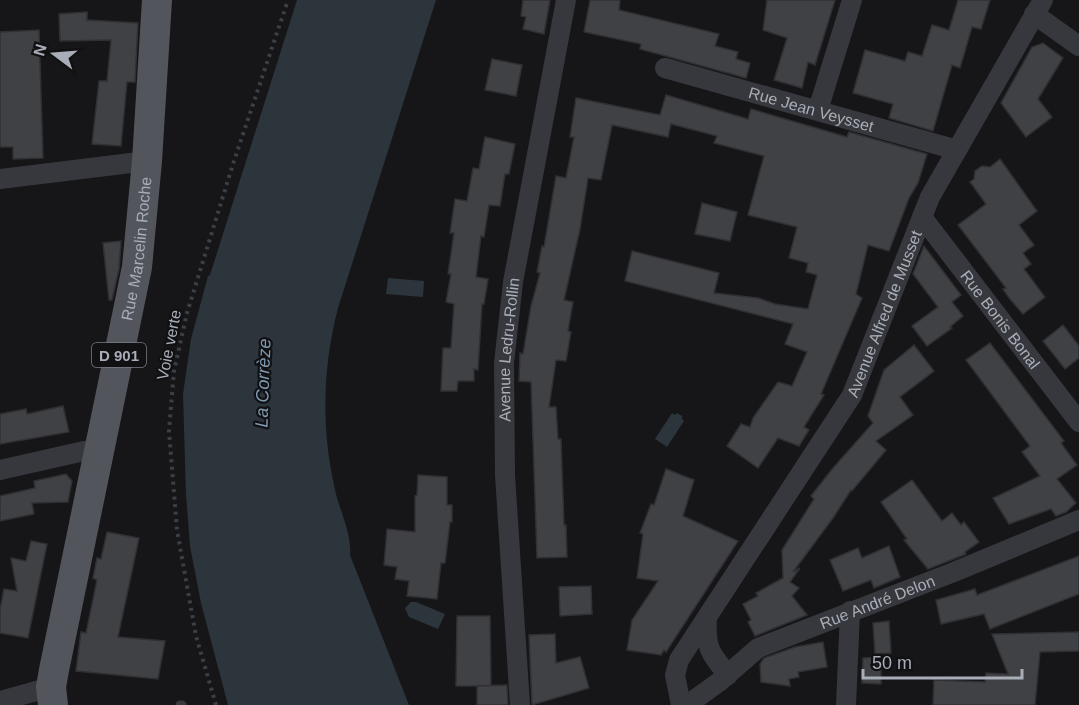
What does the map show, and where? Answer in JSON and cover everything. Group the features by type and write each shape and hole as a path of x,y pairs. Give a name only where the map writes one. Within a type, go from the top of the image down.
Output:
{"main road":[{"name":"Rue Marcelin Roche","path":"52,696 137,267 147,162 157,0"}],"street":[{"name":"Avenue Ledru-Rollin","path":"520,705 506,475 504,363 517,261 566,0"},
{"path":"818,110 852,0"},
{"path":"1039,7 1079,46"},
{"name":"Avenue Alfred de Musset","path":"681,705 675,675 679,660 852,395 930,197 1039,7"},
{"name":"Rue Jean Veysset","path":"665,68 957,150"},
{"path":"0,179 147,162"},
{"name":"Rue Bonis Bonal","path":"922,217 1079,422"},
{"path":"0,470 84,451 99,450"},
{"name":"Rue André Delon","path":"687,705 728,675 758,648 954,572 1079,520"},
{"path":"846,705 850,611"},
{"path":"707,617 706,640 714,658 728,675"},
{"path":"0,701 52,696"}],"path":[{"name":"Voie verte","path":"216,705 196,636 177,530 169,431 174,371 186,313 288,0"}],"water":[{"name":"La Corrèze","path":"297,0 436,0 338,308 329,352 326,396 330,463 349,538 350,555 409,705 228,705 201,603 190,546 183,394 191,339 208,276"},
{"path":"388,278 424,281 423,297 386,294"},
{"path":"672,413 682,416 684,421 667,447 655,439"},
{"path":"411,602 445,614 438,629 409,617 405,608"}],"building":[{"path":"523,0 550,0 544,34 523,29 526,17 521,16"},
{"path":"590,0 620,0 619,10 719,34 715,46 738,52 736,59 750,63 746,78 640,49 641,44 584,32"},
{"path":"767,0 835,0 815,65 808,62 802,88 774,80 787,38 763,30"},
{"path":"958,0 990,0 981,29 972,27 960,68 952,65 933,131 889,118 893,104 853,93 865,50 905,61 908,52 922,56 932,25 949,30"},
{"path":"87,12 87,20 138,23 135,82 127,82 121,146 92,144 99,81 107,81 111,40 60,41 59,14"},
{"path":"39,30 43,158 13,159 13,147 0,147 0,32"},
{"path":"1043,43 1063,58 1038,99 1052,117 1026,137 1001,103 1032,47"},
{"path":"492,59 522,65 516,96 485,90"},
{"path":"666,95 748,119 751,109 847,137 849,132 927,154 918,183 909,198 889,251 868,245 856,294 862,298 821,394 824,395 804,427 809,430 799,446 778,438 758,468 727,446 741,424 750,427 753,418 778,382 792,386 807,352 785,344 793,324 625,281 632,251 719,273 714,293 758,298 775,304 808,309 817,275 806,272 808,263 789,258 797,227 748,215 764,156 714,143 717,136 671,124 668,137 612,125 601,180 588,178 580,229 564,300 573,302 568,331 571,332 566,361 556,360 549,407 556,407 558,439 561,439 567,557 537,558 531,382 519,381 520,353 523,354 531,306 540,273 537,272 542,246 544,247 556,176 566,178 574,137 570,137 576,98 660,115"},
{"path":"485,137 515,144 509,174 505,174 500,206 489,205 484,237 481,236 476,277 488,279 484,304 482,304 478,370 474,369 474,381 458,381 457,391 441,391 443,348 451,348 454,304 446,302 451,274 448,274 454,233 450,233 455,199 467,201 473,168 479,169"},
{"path":"1000,159 1037,211 1019,225 1034,245 1023,253 1031,264 1024,269 1045,297 1023,314 1009,298 1003,289 1006,288 958,225 986,204 970,182 974,179 975,171 982,166 990,167"},
{"path":"702,203 737,212 730,241 695,234"},
{"path":"121,241 119,269 112,300 109,300 103,243"},
{"path":"924,246 961,295 952,302 963,316 950,327 952,328 927,346 912,326 938,307 913,274"},
{"path":"1063,325 1079,346 1079,358 1065,369 1043,341"},
{"path":"990,343 1064,441 1061,443 1077,465 1057,479 1076,503 1066,512 1056,516 1051,509 1009,524 993,498 1040,476 1022,452 1030,446 966,360"},
{"path":"914,345 934,371 900,397 913,415 876,441 886,450 851,490 793,572 800,568 790,582 799,588 792,596 807,615 755,636 748,622 751,620 743,604 758,596 756,593 783,578 782,550 814,499 811,496 873,423 868,416 884,370"},
{"path":"63,406 69,432 0,444 0,414 26,409 27,414"},
{"path":"666,469 694,480 683,516 738,541 666,652 664,650 661,655 627,650 632,620 658,581 637,578 643,534 640,533 651,504 654,505"},
{"path":"66,474 72,481 68,502 32,503 34,514 0,521 0,496 35,488 34,481"},
{"path":"418,475 447,477 447,505 452,505 452,522 450,522 445,563 441,563 437,599 407,596 409,581 395,579 397,567 384,565 387,529 415,532 415,496 417,495"},
{"path":"912,480 942,521 952,513 961,525 964,522 979,542 965,552 966,554 928,569 904,540 907,539 881,502"},
{"path":"107,532 139,538 118,637 165,641 158,679 76,671 81,632 86,633 97,580 93,578 97,558 101,559"},
{"path":"31,541 47,544 28,638 0,633 0,609 4,589 17,591 11,558 26,561"},
{"path":"889,546 900,577 874,588 871,580 843,591 830,560 858,548 862,558"},
{"path":"1079,556 1079,594 990,629 984,614 941,624 936,600 975,589 977,595"},
{"path":"591,586 592,614 560,616 559,587"},
{"path":"457,616 490,616 491,686 456,686"},
{"path":"889,621 891,653 875,654 873,623"},
{"path":"1079,632 1079,651 1040,652 1035,705 933,705 934,680 985,682 986,673 1008,674 992,634"},
{"path":"555,634 556,663 580,657 589,688 532,705 529,635"},
{"path":"823,642 827,667 798,672 799,677 789,679 790,686 761,682 760,664 764,658 795,647"},
{"path":"881,657 881,684 862,683 863,658"},
{"path":"507,685 508,705 477,705 477,686"}]}
